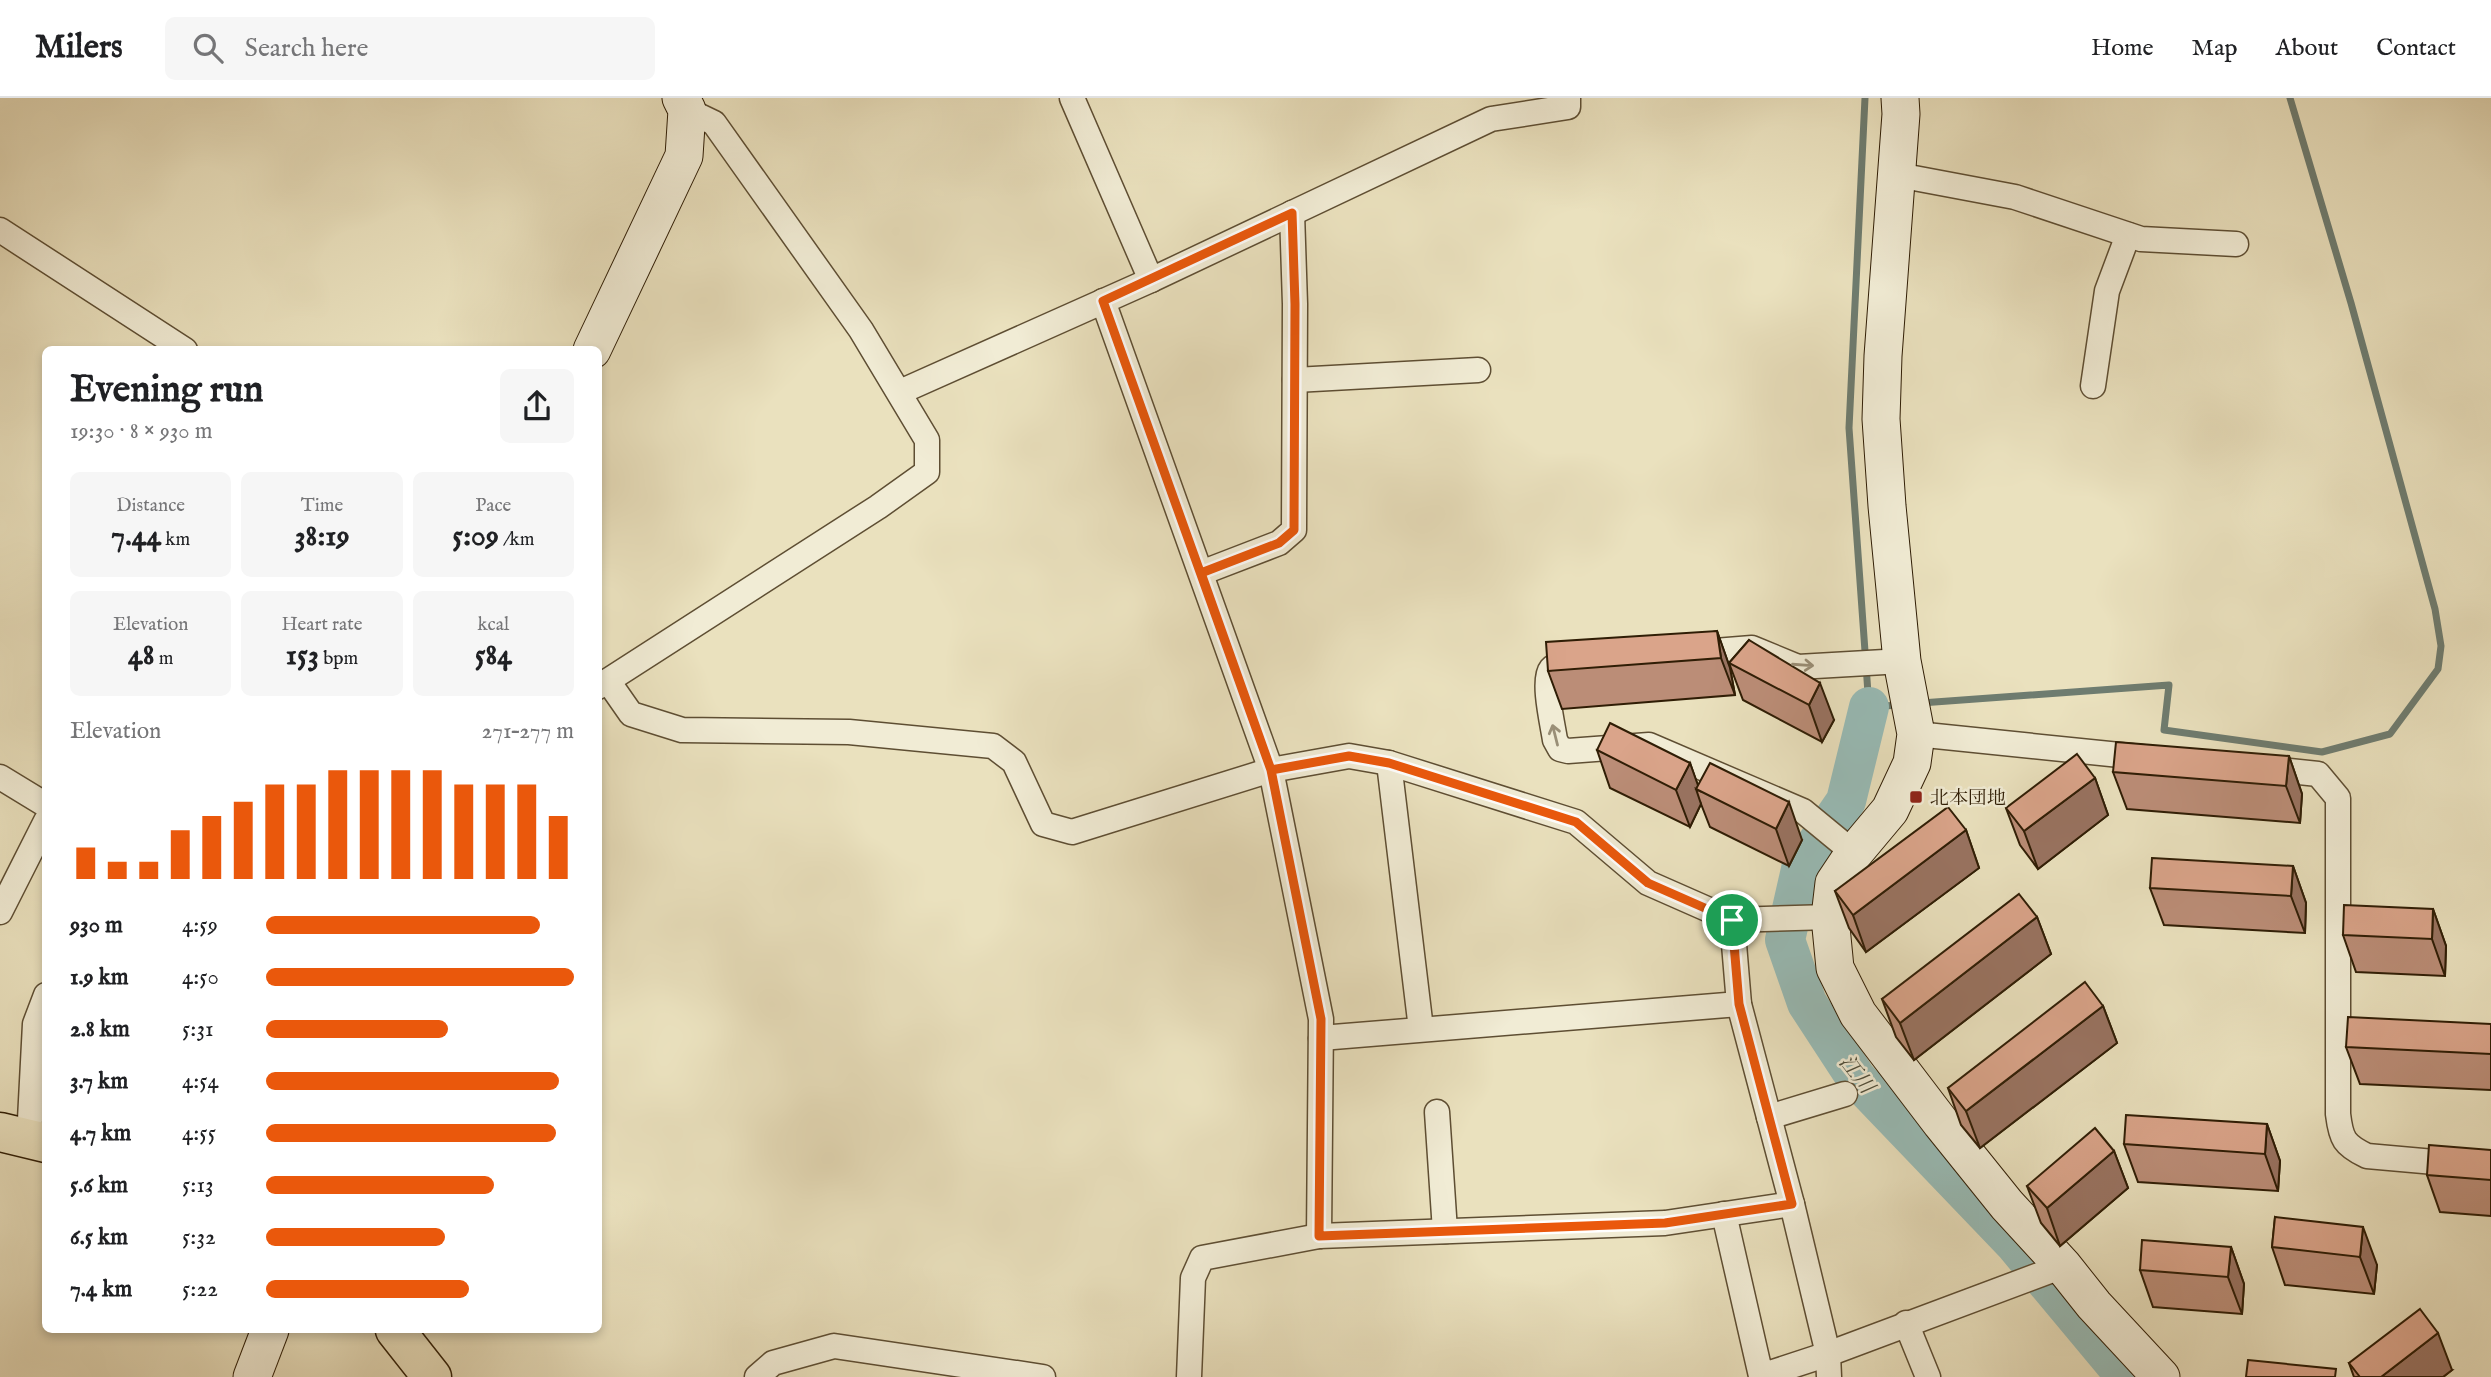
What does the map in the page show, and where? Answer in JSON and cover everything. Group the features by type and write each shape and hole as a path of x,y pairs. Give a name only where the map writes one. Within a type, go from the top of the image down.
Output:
{"main road":[{"path":"397,1333 432,1377"}],"street":[{"path":"1072,98 1151,280"},
{"path":"900,393 1151,280 1491,119 1568,107 1568,98"},
{"path":"1900,98 1898,175 1883,356 1881,419 1902,660 1916,734 1912,763 1890,810 1854,853 1834,883 1830,917 1835,968 1858,1014 2007,1205 2161,1377"},
{"path":"594,346 684,156 684,104"},
{"path":"684,104 714,123 861,330 927,440 927,472 603,684 631,714 682,730 849,732 993,747 1014,762 1043,824 1072,832 1271,770 1349,756 1389,763 1576,822 1648,883 1732,920 1830,917"},
{"path":"1898,175 2015,197 2141,239 2236,244"},
{"path":"1201,573 1279,543 1294,530 1292,213"},
{"path":"0,230 180,346"},
{"path":"2093,386 2107,291 2128,235"},
{"path":"1103,301 1271,770 1321,1019 1319,1236"},
{"path":"1295,380 1478,370"},
{"path":"1669,655 1752,648 1798,667 1902,660"},
{"path":"1601,661 1559,664 1551,668 1547,679 1555,740 1560,749 1568,751 1649,745 1803,811 1854,853"},
{"path":"1916,734 2174,760"},
{"path":"1389,763 1421,1029"},
{"path":"2237,765 2318,774 2338,798 2341,1135 2349,1147 2367,1156 2491,1167"},
{"path":"0,777 42,803"},
{"path":"0,912 42,829"},
{"path":"1732,920 1739,1004 1792,1204 1828,1365"},
{"path":"1321,1038 1739,1004"},
{"path":"25,1138 35,1024 42,1006"},
{"path":"1769,1116 1845,1094"},
{"path":"1437,1112 1445,1231"},
{"path":"1189,1377 1193,1278 1202,1258 1319,1236 1665,1223 1792,1204"},
{"path":"1724,1214 1761,1376 1828,1365 1906,1323 2063,1266"},
{"path":"1906,1323 1928,1377"},
{"path":"253,1377 269,1333"},
{"path":"757,1377 774,1363 834,1346 1043,1377"}],"building":[{"path":"1717,631 1721,658 1548,671 1546,642"},
{"path":"1749,640 1820,683 1809,705 1729,663"},
{"path":"1610,723 1690,763 1676,790 1597,750"},
{"path":"2116,742 2289,756 2286,786 2113,772"},
{"path":"2077,754 2095,778 2024,831 2006,808"},
{"path":"1710,763 1789,802 1776,829 1696,789"},
{"path":"1948,807 1966,830 1853,915 1835,891"},
{"path":"2152,858 2293,866 2291,896 2150,888"},
{"path":"2019,894 2037,917 1900,1023 1882,999"},
{"path":"2344,905 2433,909 2432,939 2343,935"},
{"path":"2085,982 2103,1006 1966,1111 1948,1088"},
{"path":"2348,1017 2491,1024 2491,1054 2346,1047"},
{"path":"2126,1115 2267,1124 2265,1154 2124,1144"},
{"path":"2095,1128 2114,1151 2047,1208 2027,1186"},
{"path":"2429,1145 2491,1150 2491,1180 2427,1175"},
{"path":"2275,1217 2363,1227 2360,1257 2272,1247"},
{"path":"2142,1240 2231,1247 2228,1277 2140,1270"},
{"path":"2420,1309 2438,1333 2381,1377 2360,1377 2349,1363"},
{"path":"2248,1360 2336,1369 2335,1377 2246,1377"}],"waterway":[{"path":"1865,98 1849,428 1869,707 1899,705"},
{"path":"1921,703 2169,685 2164,730 2322,752 2390,734 2438,669 2441,646 2435,609 2351,303 2290,98"},
{"name":"江川","path":"1869,707 1846,801 1802,865 1785,940 1807,1003 1856,1078 2015,1244 2126,1377"}],"place":[{"name":"北本団地","path":"1916,797"}],"route":[{"path":"1732,920 1648,883 1576,822 1389,763 1349,756 1271,770 1103,301 1292,213 1295,304 1294,530 1279,543 1201,573 1271,770 1321,1019 1319,1236 1665,1223 1792,1204 1739,1004 1732,920"}]}
